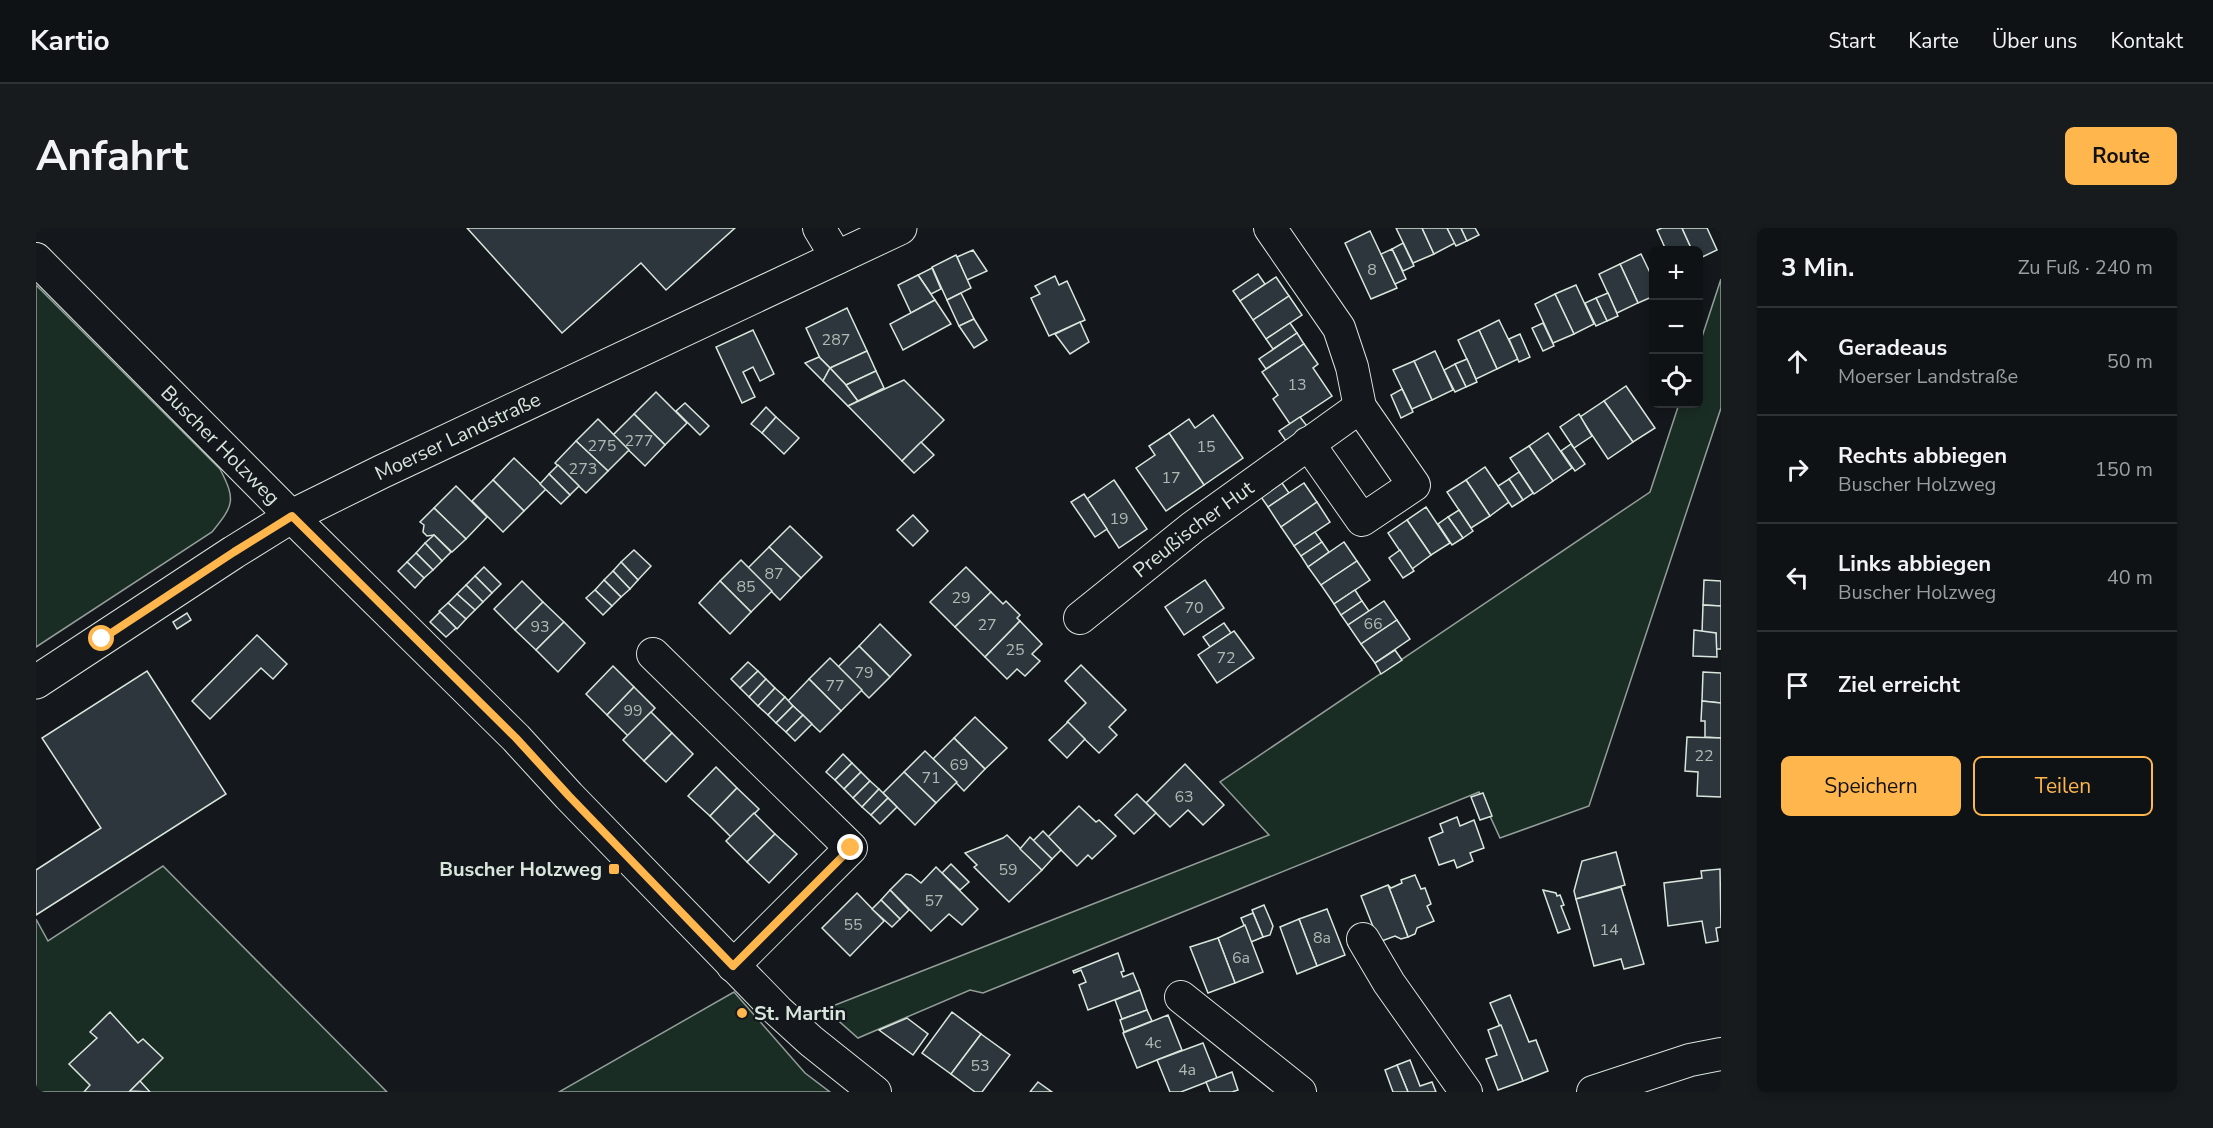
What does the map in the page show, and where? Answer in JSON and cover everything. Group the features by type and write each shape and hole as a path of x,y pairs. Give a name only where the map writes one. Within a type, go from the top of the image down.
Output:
{"main road":[{"name":"Moerser Landstraße","path":"36,682 292,516 900,228"}],"street":[{"path":"819,228 837,258"},
{"path":"1270,228 1339,328 1352,367 1360,407 1414,485 1362,520 1308,443"},
{"name":"Buscher Holzweg","path":"36,259 516,738 733,966 811,1041 875,1092"},
{"name":"Preußischer Hut","path":"1080,618 1193,527 1360,407"},
{"path":"653,654 851,848 733,966"},
{"path":"1363,939 1389,982 1466,1092"},
{"path":"1181,997 1300,1092"},
{"path":"1593,1092 1690,1060 1721,1054"}],"green space":[{"path":"1721,279 1721,408 1589,806 1500,838 1479,792 983,993 970,990 858,1038 825,1009 1269,835 1220,782 1650,492 1678,408 1703,408 1703,334"},
{"path":"36,285 220,469 229,488 230,502 225,515 212,532 36,647"},
{"path":"163,866 387,1092 36,1092 36,919 48,941"},
{"path":"734,992 805,1073 830,1092 559,1092"}],"building":[{"path":"467,228 735,228 666,290 641,263 562,333"},
{"path":"1396,228 1422,228 1434,254 1413,263"},
{"path":"1422,228 1447,228 1455,243 1434,254"},
{"path":"1447,228 1461,228 1467,241 1456,246"},
{"path":"1461,228 1475,228 1479,235 1467,241"},
{"path":"1682,228 1690,246 1664,246 1657,230"},
{"path":"1682,228 1707,228 1717,250 1703,257 1703,246 1690,246"},
{"path":"1370,231 1397,288 1371,299 1345,243"},
{"path":"1403,243 1414,266 1403,271 1392,249"},
{"path":"1392,249 1406,279 1395,284 1381,254"},
{"path":"973,250 987,271 967,280 957,257"},
{"path":"1641,254 1649,271 1649,298 1638,303 1620,264"},
{"path":"956,255 971,288 947,300 932,267"},
{"path":"1620,264 1638,303 1617,313 1599,274"},
{"path":"932,268 941,289 931,294 918,275"},
{"path":"1258,274 1265,284 1240,301 1233,291"},
{"path":"918,275 935,300 911,313 898,285"},
{"path":"1055,276 1059,285 1067,281 1085,320 1049,336 1031,298 1040,294 1035,286"},
{"path":"1276,277 1289,296 1253,320 1240,301"},
{"path":"1576,285 1594,324 1574,334 1555,294"},
{"path":"961,293 974,319 959,326 947,300"},
{"path":"1608,293 1618,316 1607,321 1596,298"},
{"path":"1555,294 1574,334 1553,343 1535,304"},
{"path":"1289,296 1302,315 1266,339 1253,320"},
{"path":"1596,298 1607,321 1596,326 1585,303"},
{"path":"935,300 951,324 903,350 890,324"},
{"path":"847,308 867,351 830,368 820,358 806,328"},
{"path":"974,319 987,340 974,348 959,326"},
{"path":"1499,320 1518,359 1497,369 1479,330"},
{"path":"1080,322 1089,342 1070,354 1055,334"},
{"path":"1290,323 1297,333 1273,349 1266,339"},
{"path":"1543,323 1554,346 1543,351 1532,328"},
{"path":"753,330 774,374 760,381 753,367 743,372 755,397 742,403 716,347"},
{"path":"1479,330 1497,369 1476,379 1458,340"},
{"path":"1297,333 1304,344 1266,369 1259,359"},
{"path":"1520,334 1530,357 1519,362 1509,339"},
{"path":"1304,344 1318,364 1313,368 1332,396 1290,424 1273,399 1278,395 1262,372"},
{"path":"867,351 876,371 846,385 830,368"},
{"path":"1435,351 1453,390 1432,400 1414,361"},
{"path":"819,357 830,368 823,381 805,363"},
{"path":"1467,359 1477,382 1466,387 1455,364"},
{"path":"1414,361 1432,400 1412,409 1393,370"},
{"path":"1455,364 1466,387 1455,392 1444,370"},
{"path":"830,368 858,401 848,406 823,381"},
{"path":"876,371 884,388 858,401 846,385"},
{"path":"904,380 944,420 902,461 848,406"},
{"path":"1626,386 1655,428 1633,442 1604,401"},
{"path":"1402,389 1413,412 1401,418 1391,395"},
{"path":"656,392 687,423 665,445 634,414"},
{"path":"1604,401 1633,442 1608,459 1580,417"},
{"path":"685,403 709,426 700,435 676,411"},
{"path":"766,407 776,417 762,433 751,424"},
{"path":"634,414 665,445 645,466 613,435"},
{"path":"1579,414 1592,436 1574,448 1560,427"},
{"path":"1213,415 1243,458 1204,485 1169,433 1189,419 1195,428"},
{"path":"776,417 799,438 784,454 762,433"},
{"path":"1300,417 1307,426 1286,441 1279,431"},
{"path":"598,419 629,450 608,471 576,441"},
{"path":"1169,433 1204,485 1166,511 1136,468 1155,455 1149,446"},
{"path":"1548,433 1572,468 1553,481 1529,446"},
{"path":"576,441 608,471 586,493 555,463"},
{"path":"921,442 934,455 914,473 902,461"},
{"path":"1571,444 1585,464 1575,471 1561,451"},
{"path":"1529,446 1553,481 1534,494 1510,458"},
{"path":"514,458 546,489 524,511 493,480"},
{"path":"558,465 579,486 570,495 549,474"},
{"path":"1485,467 1509,502 1490,516 1466,480"},
{"path":"1519,472 1533,493 1523,500 1509,479"},
{"path":"549,474 570,495 561,504 540,484"},
{"path":"1509,479 1523,500 1512,507 1498,486"},
{"path":"493,480 524,511 503,532 472,501"},
{"path":"1114,480 1147,529 1119,548 1087,499"},
{"path":"1466,480 1490,516 1471,528 1447,492"},
{"path":"1282,483 1289,493 1268,507 1261,497"},
{"path":"1304,483 1317,502 1281,527 1268,507"},
{"path":"456,486 487,517 466,539 434,508"},
{"path":"1084,494 1107,529 1095,537 1071,502"},
{"path":"1317,502 1330,522 1294,546 1281,527"},
{"path":"1426,507 1450,543 1431,555 1407,520"},
{"path":"434,508 466,539 452,552 434,535 427,536 423,532 424,525 420,522"},
{"path":"1459,510 1473,531 1463,538 1448,517"},
{"path":"913,515 928,531 913,546 897,530"},
{"path":"1448,517 1463,538 1452,545 1438,524"},
{"path":"1407,520 1431,555 1412,569 1388,533"},
{"path":"790,526 822,557 801,578 769,547"},
{"path":"1315,532 1322,542 1301,556 1294,546"},
{"path":"434,535 451,552 442,561 425,543"},
{"path":"1322,542 1329,552 1308,567 1301,556"},
{"path":"1344,542 1357,561 1321,585 1308,567"},
{"path":"425,543 442,561 433,570 416,553"},
{"path":"769,547 801,578 780,600 748,568"},
{"path":"634,550 651,566 638,580 621,562"},
{"path":"1400,550 1414,571 1403,578 1389,558"},
{"path":"416,553 433,570 424,578 407,562"},
{"path":"741,560 772,591 751,612 720,581"},
{"path":"1357,561 1370,580 1334,604 1321,585"},
{"path":"407,562 424,578 415,588 398,571"},
{"path":"621,562 638,580 630,589 613,571"},
{"path":"484,567 501,584 492,593 475,576"},
{"path":"966,567 991,592 955,627 930,602"},
{"path":"613,571 630,589 621,597 604,580"},
{"path":"475,576 492,593 483,602 466,585"},
{"path":"604,580 621,597 612,606 595,590"},
{"path":"1205,580 1224,608 1184,635 1165,607"},
{"path":"1704,580 1721,581 1721,606 1703,605"},
{"path":"522,581 543,602 515,630 494,609"},
{"path":"720,581 751,612 730,634 699,603"},
{"path":"466,585 483,602 475,610 457,594"},
{"path":"595,590 612,606 603,615 586,598"},
{"path":"1355,590 1362,601 1341,615 1334,604"},
{"path":"991,592 1003,604 1006,601 1020,615 1017,618 1020,621 985,657 955,627"},
{"path":"457,594 475,610 466,619 448,603"},
{"path":"1362,601 1369,611 1348,625 1341,615"},
{"path":"1384,601 1397,620 1361,644 1348,625"},
{"path":"543,602 564,622 536,650 515,630"},
{"path":"448,603 466,619 457,629 439,611"},
{"path":"1703,605 1721,606 1721,649 1716,649 1716,633 1702,633"},
{"path":"440,612 456,628 446,637 430,622"},
{"path":"187,613 191,620 177,629 173,622"},
{"path":"1397,620 1410,639 1375,663 1361,644"},
{"path":"1020,621 1042,644 1032,654 1040,661 1025,676 1017,669 1007,679 985,657"},
{"path":"564,622 585,643 558,672 536,650"},
{"path":"1224,623 1231,633 1210,647 1203,637"},
{"path":"880,624 911,655 890,677 859,646"},
{"path":"1694,630 1716,633 1717,657 1693,656"},
{"path":"1234,631 1254,658 1217,683 1198,655"},
{"path":"257,635 287,664 273,679 261,668 210,719 192,701"},
{"path":"859,646 890,677 869,698 838,667"},
{"path":"1395,650 1402,660 1381,674 1375,663"},
{"path":"830,658 862,690 841,711 809,679"},
{"path":"748,662 758,671 740,688 731,679"},
{"path":"1081,665 1126,710 1109,727 1117,735 1099,753 1067,722 1086,703 1065,681"},
{"path":"613,666 634,687 607,715 586,694"},
{"path":"147,671 226,794 36,915 36,870 101,828 42,738"},
{"path":"758,671 766,679 749,697 740,688"},
{"path":"1703,672 1721,673 1721,703 1702,701"},
{"path":"766,679 775,688 758,706 749,697"},
{"path":"809,679 841,711 820,732 788,701"},
{"path":"634,687 655,708 628,736 607,715"},
{"path":"775,688 785,697 768,715 758,706"},
{"path":"785,697 793,706 776,723 768,715"},
{"path":"1702,701 1721,703 1721,738 1705,737 1705,721 1701,721"},
{"path":"793,706 803,715 786,732 776,723"},
{"path":"651,712 672,733 644,761 623,740"},
{"path":"803,715 812,724 795,741 786,732"},
{"path":"975,717 1007,748 985,769 954,738"},
{"path":"1068,722 1085,739 1067,758 1049,740"},
{"path":"672,733 693,754 666,782 644,761"},
{"path":"1687,737 1721,738 1721,797 1697,796 1698,772 1685,771"},
{"path":"954,738 985,769 964,791 933,759"},
{"path":"925,751 957,782 936,803 904,772"},
{"path":"843,754 852,763 835,780 826,772"},
{"path":"852,763 861,772 844,789 835,780"},
{"path":"1185,764 1224,805 1203,825 1188,810 1170,827 1146,803"},
{"path":"716,767 737,788 710,816 688,796"},
{"path":"861,772 870,781 853,798 844,789"},
{"path":"904,772 936,803 915,825 883,793"},
{"path":"870,781 879,789 862,807 853,798"},
{"path":"737,788 759,809 731,837 710,816"},
{"path":"879,789 888,798 871,815 862,807"},
{"path":"1483,793 1492,816 1480,820 1471,797"},
{"path":"1137,794 1156,813 1134,834 1115,815"},
{"path":"888,798 897,807 880,824 871,815"},
{"path":"1079,806 1116,836 1092,859 1088,855 1077,866 1048,837"},
{"path":"754,813 775,834 747,862 726,841"},
{"path":"1457,817 1460,826 1474,820 1484,848 1470,853 1473,861 1457,868 1454,860 1439,865 1429,838 1443,832 1440,824"},
{"path":"1043,831 1061,850 1052,859 1033,841"},
{"path":"775,834 797,854 769,883 747,862"},
{"path":"1007,835 1042,870 1009,902 974,867 977,865 965,853"},
{"path":"1030,837 1052,859 1042,870 1020,849"},
{"path":"1616,852 1625,885 1576,899 1574,891 1582,861"},
{"path":"951,864 969,882 960,890 942,873"},
{"path":"936,867 978,909 962,925 949,914 931,931 890,890 906,874 921,883"},
{"path":"1720,869 1721,927 1716,928 1718,941 1706,943 1702,921 1668,926 1664,883 1702,878 1701,871"},
{"path":"1415,875 1421,889 1425,888 1431,904 1427,906 1434,921 1417,928 1415,934 1408,937 1388,885 1391,888 1402,883 1401,880"},
{"path":"1388,885 1408,937 1401,939 1395,936 1379,942 1361,896"},
{"path":"1621,887 1644,964 1624,969 1621,959 1594,966 1576,899"},
{"path":"890,890 909,910 900,919 881,900"},
{"path":"1543,890 1556,893 1557,896 1560,895 1564,905 1561,906 1570,929 1558,933"},
{"path":"857,893 884,921 850,956 822,928"},
{"path":"881,900 900,919 892,927 872,909"},
{"path":"1264,905 1273,926 1270,935 1263,937 1252,910"},
{"path":"1327,909 1345,955 1317,966 1299,919"},
{"path":"1253,913 1263,937 1251,942 1241,918"},
{"path":"1299,919 1317,966 1297,974 1280,927"},
{"path":"1245,925 1263,972 1235,983 1218,938"},
{"path":"1218,938 1235,983 1208,993 1190,947"},
{"path":"1118,953 1124,971 1121,972 1123,977 1133,973 1140,990 1088,1010 1079,985 1086,982 1081,970 1074,973 1073,971"},
{"path":"1140,990 1147,1010 1122,1019 1115,1000"},
{"path":"1510,995 1529,1042 1536,1040 1548,1071 1523,1081 1490,1003"},
{"path":"1147,1010 1152,1021 1124,1032 1120,1020"},
{"path":"110,1012 138,1043 143,1039 163,1058 129,1092 84,1092 90,1085 69,1064 97,1038 90,1032"},
{"path":"952,1012 981,1034 951,1074 922,1053"},
{"path":"1168,1015 1182,1050 1137,1068 1123,1033"},
{"path":"907,1018 928,1034 913,1055 879,1030"},
{"path":"1501,1025 1523,1081 1498,1090 1486,1059 1497,1055 1488,1030"},
{"path":"981,1034 1010,1055 982,1092 975,1092 951,1074"},
{"path":"1203,1043 1217,1078 1181,1092 1170,1092 1157,1060"},
{"path":"1410,1060 1420,1086 1432,1082 1436,1092 1408,1092 1397,1065"},
{"path":"1397,1065 1408,1092 1393,1092 1385,1070"},
{"path":"1232,1072 1238,1090 1210,1092 1206,1082"},
{"path":"140,1081 150,1092 130,1091"},
{"path":"1038,1082 1052,1092 1030,1092"}],"place":[{"name":"Buscher Holzweg","path":"614,869"},
{"name":"St. Martin","path":"742,1013"}],"route":[{"path":"102,639 292,516 516,738 733,966 851,848"}]}
